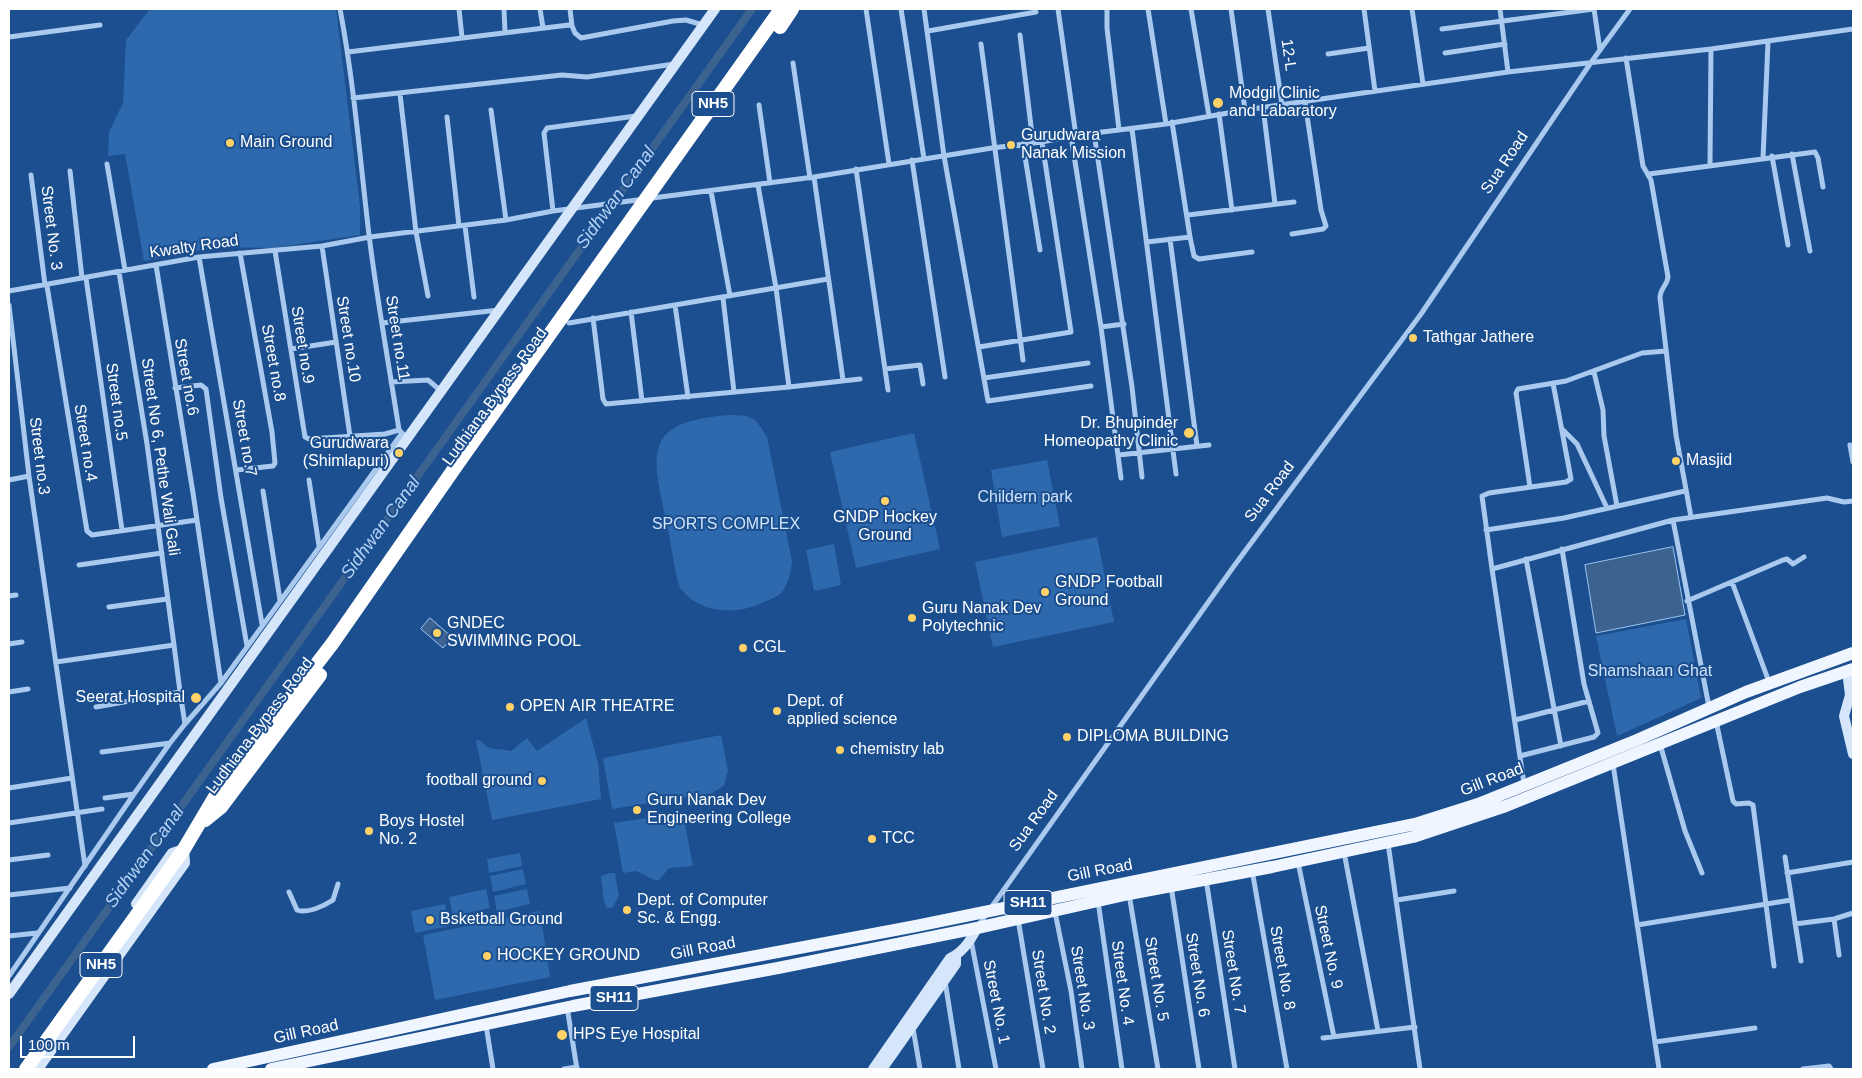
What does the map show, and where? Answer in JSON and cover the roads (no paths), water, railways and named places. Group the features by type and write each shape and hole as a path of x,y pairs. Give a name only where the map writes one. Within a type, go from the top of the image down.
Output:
{"highway":[{"name":"Ludhiana Bypass Road","path":"184,850 201,824 216,795 332,644 781,9"},
{"name":"Ludhiana Bypass Road","path":"201,824 222,807 339,649 467,464 569,323 646,199 792,9"},
{"name":"NH5","path":"26,1069 184,850"}],"main road":[{"name":"Gill Road","path":"214,1069 570,991 989,911 1415,824 1478,804 1637,740 1709,707 1853,653"},
{"name":"Gill Road","path":"271,1069 567,1007 974,934 1018,919 1055,912 1098,900 1388,843 1442,829 1497,810 1613,764 1716,720 1800,687 1850,670"}],"street":[{"name":"Street no.11","path":"340,9 348,52 382,323 403,434"},
{"path":"459,9 462,38"},
{"path":"504,9 505,32"},
{"path":"540,9 543,28"},
{"path":"570,9 572,26 577,36 581,38 673,21 686,20 703,25"},
{"path":"9,976 170,743 221,683 319,546 403,434 442,392 575,208 715,9"},
{"path":"866,9 889,164"},
{"path":"901,9 924,159"},
{"path":"924,9 944,156 988,401 1091,386"},
{"path":"1058,9 1121,478"},
{"path":"1107,9 1107,28 1119,130"},
{"path":"1148,9 1166,124"},
{"path":"1191,9 1208,116"},
{"path":"1231,9 1245,110"},
{"name":"12-L","path":"1268,9 1282,105"},
{"path":"1364,9 1375,91"},
{"path":"1412,9 1423,84"},
{"path":"1500,9 1508,72"},
{"path":"1442,28 1501,19 1594,9 1600,50"},
{"name":"Sua Road","path":"974,934 1234,566 1420,314 1592,61 1630,9"},
{"path":"928,31 1036,12"},
{"path":"9,37 100,25"},
{"path":"348,52 505,32 572,26"},
{"name":"Kwalty Road","path":"9,291 198,257 275,252 322,246 506,220 553,211 758,185 994,147 1132,129 1219,114 1423,84 1592,61 1768,42 1853,29"},
{"path":"1020,35 1033,143"},
{"path":"1762,158 1768,42"},
{"path":"981,44 1023,360"},
{"path":"1445,53 1505,44"},
{"path":"1328,54 1369,48"},
{"path":"1710,165 1711,49"},
{"path":"1626,58 1643,166 1649,174 1668,277 1667,284 1661,288 1660,298 1685,491 1691,517"},
{"path":"793,63 843,380"},
{"path":"353,98 562,75 590,76 675,64"},
{"path":"400,94 416,232 428,296"},
{"path":"1292,234 1323,229 1326,226 1321,210 1305,102"},
{"path":"759,105 770,183"},
{"path":"1263,108 1275,204"},
{"path":"491,110 506,220"},
{"path":"1219,114 1232,210"},
{"path":"553,211 544,133 547,128 638,116"},
{"path":"447,117 459,226"},
{"path":"1172,122 1190,237 1196,258 1252,252"},
{"path":"1132,129 1176,474"},
{"path":"1094,133 1124,324 1142,477"},
{"path":"979,347 1071,332 1042,142"},
{"path":"1023,144 1040,250"},
{"path":"1649,174 1772,156 1815,152 1818,158 1823,187"},
{"path":"1792,154 1810,251"},
{"path":"1772,156 1788,246"},
{"path":"912,160 945,377"},
{"name":"Street No 6, Pethe Wali Gali","path":"107,164 148,444 185,724"},
{"path":"856,169 888,390"},
{"path":"70,171 84,278"},
{"name":"Street No. 3","path":"31,175 46,285"},
{"path":"758,185 776,288 788,387"},
{"path":"711,191 730,296"},
{"path":"1188,215 1294,202"},
{"path":"465,226 474,297"},
{"path":"1147,242 1190,237"},
{"path":"1170,239 1197,446"},
{"name":"Street no.10","path":"322,246 350,436"},
{"name":"Street no.9","path":"275,252 303,435 308,439 350,436"},
{"name":"Street no.8","path":"237,470 275,465 272,432 240,253"},
{"name":"Street no.7","path":"198,257 237,470 262,624"},
{"name":"Street no.6","path":"156,265 193,493 221,683"},
{"name":"Street no.5","path":"84,278 122,530"},
{"path":"569,323 828,279"},
{"name":"Street no.4","path":"46,285 86,531 92,535 197,520"},
{"path":"723,298 734,392"},
{"name":"Street no.3","path":"9,305 28,476 86,866"},
{"path":"675,305 688,397"},
{"path":"382,323 500,310"},
{"path":"631,312 642,401"},
{"path":"593,318 604,402 610,404 860,379"},
{"path":"1102,327 1124,324"},
{"path":"291,349 336,342"},
{"path":"1530,487 1516,392 1518,389 1553,383 1594,372 1642,353 1666,351"},
{"path":"984,378 1088,363"},
{"path":"885,369 920,365 923,384"},
{"path":"1594,372 1603,410 1604,436 1617,506"},
{"path":"392,382 428,380 442,392"},
{"path":"1524,786 1482,496 1489,493 1566,482 1571,479 1553,383"},
{"path":"175,388 201,384 206,389 221,498 247,646"},
{"path":"1562,429 1577,444 1607,508"},
{"path":"350,436 403,434"},
{"path":"9,994 403,434"},
{"path":"1119,455 1209,445"},
{"path":"1850,445 1853,462"},
{"path":"9,480 28,476"},
{"path":"310,480 319,546"},
{"path":"263,491 280,600"},
{"path":"1486,530 1607,508 1685,491"},
{"path":"1492,569 1673,520 1827,498 1844,502 1853,501"},
{"path":"1673,520 1687,601 1709,707"},
{"path":"1520,756 1594,737 1598,733 1582,675 1562,549"},
{"path":"79,565 162,552"},
{"path":"1687,601 1783,560 1793,564 1804,557"},
{"path":"1526,559 1561,746"},
{"path":"1732,582 1769,683"},
{"path":"9,596 16,595"},
{"path":"109,607 167,599"},
{"path":"9,644 22,642"},
{"path":"56,662 174,645"},
{"path":"1850,670 1852,696 1844,716 1853,754"},
{"path":"9,692 28,689"},
{"path":"96,707 180,692"},
{"path":"1515,720 1589,701"},
{"path":"1716,720 1733,801 1736,804 1749,803 1753,805 1774,966"},
{"path":"102,752 170,743"},
{"path":"1660,744 1685,831 1702,873"},
{"path":"1613,764 1659,1069"},
{"path":"9,788 72,778"},
{"path":"106,798 134,794"},
{"path":"9,824 102,809"},
{"path":"1388,843 1420,1069"},
{"path":"18,1069 172,853 184,850 185,863 38,1069"},
{"path":"1344,852 1378,1031"},
{"path":"9,860 48,855"},
{"path":"1785,857 1801,960"},
{"name":"Street No. 9","path":"1298,862 1334,1037"},
{"path":"1787,874 1853,862"},
{"name":"Street No. 8","path":"1252,870 1287,1069"},
{"name":"Street No. 7","path":"1206,878 1235,1069"},
{"path":"288,892 297,910 304,911 332,900 338,884"},
{"name":"Street No. 6","path":"1171,885 1199,1069"},
{"path":"9,895 70,888"},
{"path":"1397,900 1454,891"},
{"name":"Street No. 5","path":"1129,894 1158,1069"},
{"name":"Street No. 4","path":"1098,900 1122,1069"},
{"path":"1637,925 1791,900"},
{"name":"Street No. 3","path":"1055,912 1071,991 1082,1069"},
{"path":"1795,924 1834,919 1853,913"},
{"name":"Street No. 2","path":"1018,919 1043,1069"},
{"path":"1834,919 1840,955"},
{"path":"9,936 37,933"},
{"path":"873,1069 950,958 956,956 974,934"},
{"name":"Street No. 1","path":"974,934 996,1069"},
{"path":"882,1069 956,964 956,956"},
{"path":"945,979 959,1069"},
{"path":"564,1069 577,1068 567,1007"},
{"path":"486,1024 493,1069"},
{"path":"913,1025 920,1069"},
{"path":"1323,1038 1415,1027"},
{"path":"1655,1042 1755,1028"},
{"path":"1803,1069 1829,1066 1832,1069"}],"waterway":[{"name":"Sidhwan Canal","path":"9,1047 752,9"}],"place":[{"name":"Modgil Clinic and Labaratory","path":"1218,103"},
{"name":"Main Ground","path":"230,143"},
{"name":"Gurudwara Nanak Mission","path":"1011,145"},
{"name":"Tathgar Jathere","path":"1413,338"},
{"name":"Dr. Bhupinder Homeopathy Clinic","path":"1189,433"},
{"name":"Gurudwara (Shimlapuri)","path":"399,453"},
{"name":"Masjid","path":"1676,461"},
{"name":"GNDP Hockey Ground","path":"885,501"},
{"name":"GNDP Football Ground","path":"1045,592"},
{"name":"Guru Nanak Dev Polytechnic","path":"912,618"},
{"name":"GNDEC SWIMMING POOL","path":"437,633"},
{"name":"CGL","path":"743,648"},
{"name":"Seerat Hospital","path":"196,698"},
{"name":"OPEN AIR THEATRE","path":"510,707"},
{"name":"Dept. of applied science","path":"777,711"},
{"name":"DIPLOMA BUILDING","path":"1067,737"},
{"name":"chemistry lab","path":"840,750"},
{"name":"football ground","path":"542,781"},
{"name":"Guru Nanak Dev Engineering College","path":"637,810"},
{"name":"Boys Hostel No. 2","path":"369,831"},
{"name":"TCC","path":"872,839"},
{"name":"Dept. of Computer Sc. & Engg.","path":"627,910"},
{"name":"Bsketball Ground","path":"430,920"},
{"name":"HOCKEY GROUND","path":"487,956"},
{"name":"HPS Eye Hospital","path":"562,1035"}],"park label":[{"name":"Childern park","path":"1025,498"},
{"name":"SPORTS COMPLEX","path":"726,525"},
{"name":"Shamshaan Ghat","path":"1650,672"}]}
